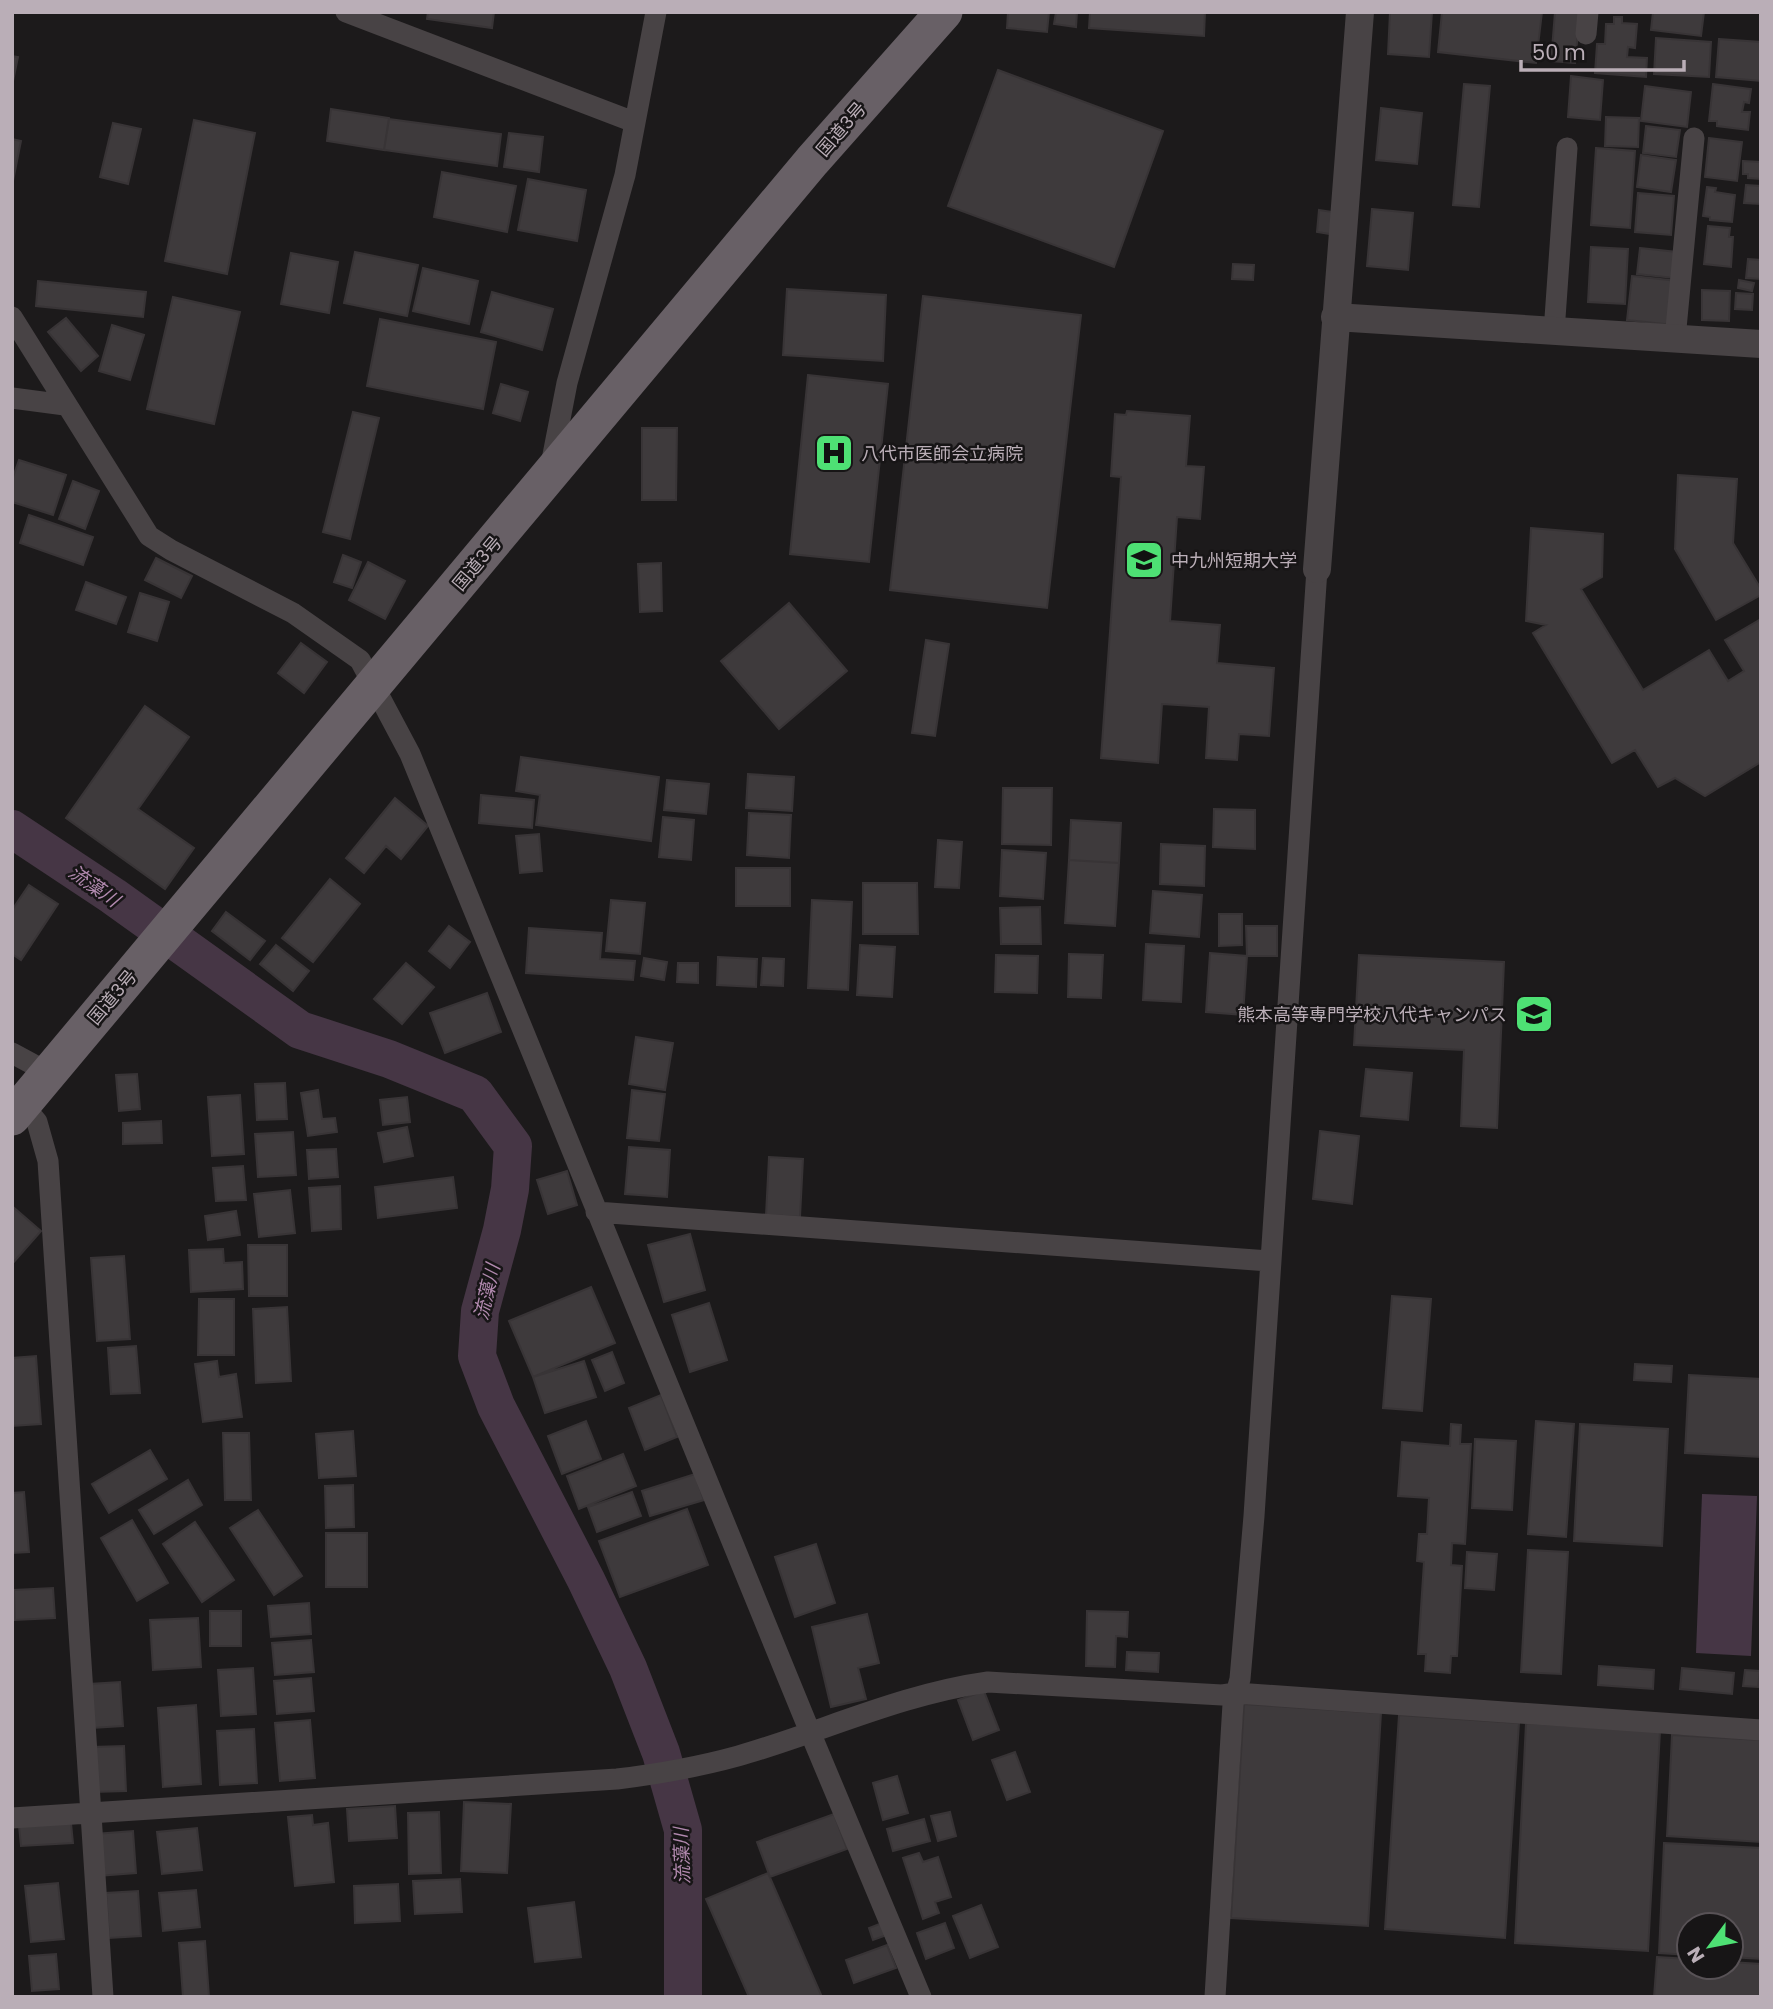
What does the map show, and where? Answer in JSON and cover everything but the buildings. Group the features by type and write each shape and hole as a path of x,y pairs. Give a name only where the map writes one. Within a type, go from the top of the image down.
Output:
{"highway":[{"name":"国道3号","path":"18,1111 812,161 944,12"}],"street":[{"path":"346,12 634,122"},
{"path":"549,478 567,383 625,175 656,12"},
{"path":"1215,1997 1233,1704 1254,1516 1317,569 1360,12"},
{"path":"1586,34 1588,12"},
{"path":"1675,339 1694,138"},
{"path":"1554,332 1567,148"},
{"path":"12,317 149,536 293,613 360,660 374,685 410,754 596,1212 921,1997"},
{"path":"1335,317 1761,344"},
{"path":"12,398 65,405"},
{"path":"12,1053 49,1073"},
{"path":"18,1111 37,1122 48,1161 103,1997"},
{"path":"596,1212 1269,1261"},
{"path":"12,1818 617,1779 673,1772 738,1756 870,1710 953,1686 988,1682 1222,1695 1236,1693 1761,1730"}],"shaded area":[{"path":"1702,1494 1757,1496 1751,1656 1696,1653"}],"waterway":[{"name":"流藻川","path":"12,829 113,896 300,1030 389,1059 475,1094 513,1146 510,1189 502,1230 480,1311 477,1356 496,1406 628,1668 661,1753 683,1830 683,1997"}],"place":[{"name":"八代市医師会立病院","path":"834,453"},
{"name":"中九州短期大学","path":"1144,560"},
{"name":"熊本高等専門学校八代キャンパス","path":"1534,1014"}]}
